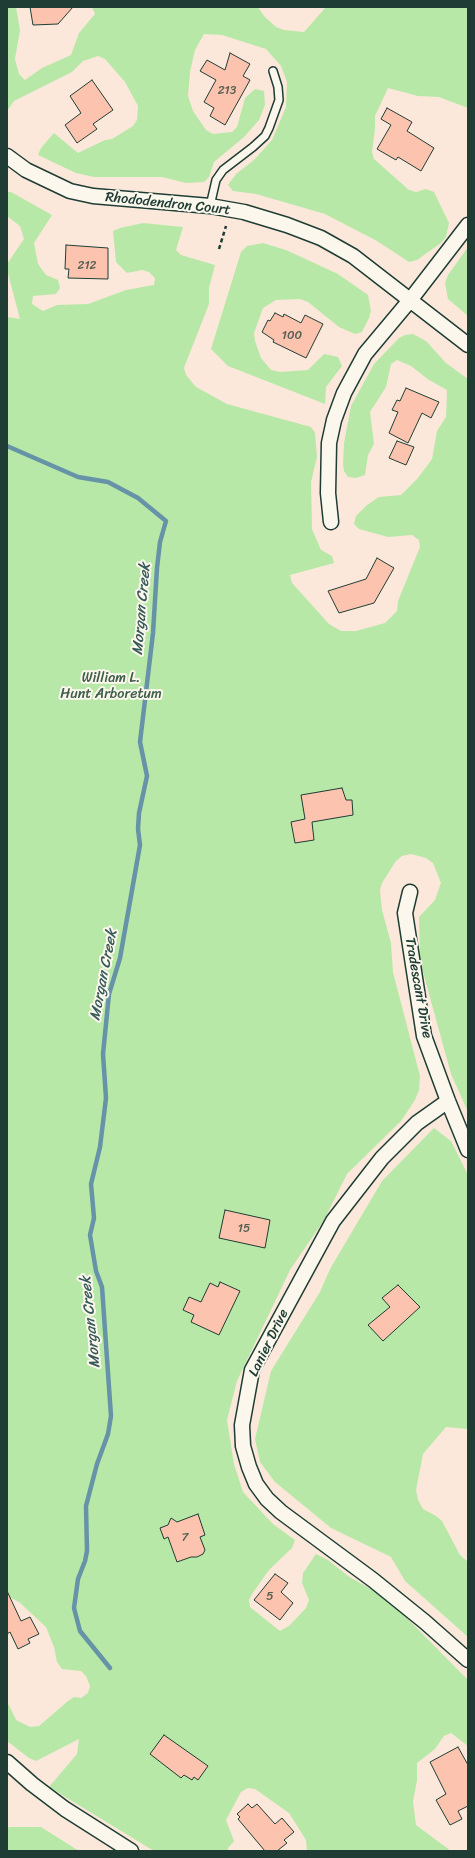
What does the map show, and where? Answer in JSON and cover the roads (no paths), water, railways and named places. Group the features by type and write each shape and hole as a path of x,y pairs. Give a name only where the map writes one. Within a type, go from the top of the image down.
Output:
{"street":[{"name":"Rhododendron Court","path":"7,156 26,170 70,191 99,197 210,206 244,212 288,225 321,238 353,256 411,299 468,345"},
{"path":"331,522 327,467 334,420 344,393 365,354 411,299 468,225"},
{"name":"Tradescant Drive","path":"410,892 405,913 424,1036 468,1150"},
{"name":"Lanier Drive","path":"448,1101 417,1123 382,1158 333,1221 252,1370 242,1426 243,1439 249,1467 256,1484 266,1499 281,1512 374,1580 468,1660"},
{"path":"7,1762 32,1784 65,1808 131,1851"}],"lane":[{"path":"210,206 216,180 223,170 253,147 265,136 270,128 279,100 278,88 273,72"}],"waterway":[{"name":"Morgan Creek","path":"7,446 78,477 108,482 138,498 166,521 160,542 153,633 140,742 147,776 139,813 138,829 140,845 120,958 109,994 103,1054 106,1098 100,1147 91,1184 94,1218 90,1235 96,1271 102,1287 111,1416 108,1434 97,1464 86,1506 87,1551 78,1579 74,1608 80,1631 110,1668"}],"park label":[{"name":"William L. Hunt Arboretum","path":"111,686"}]}
